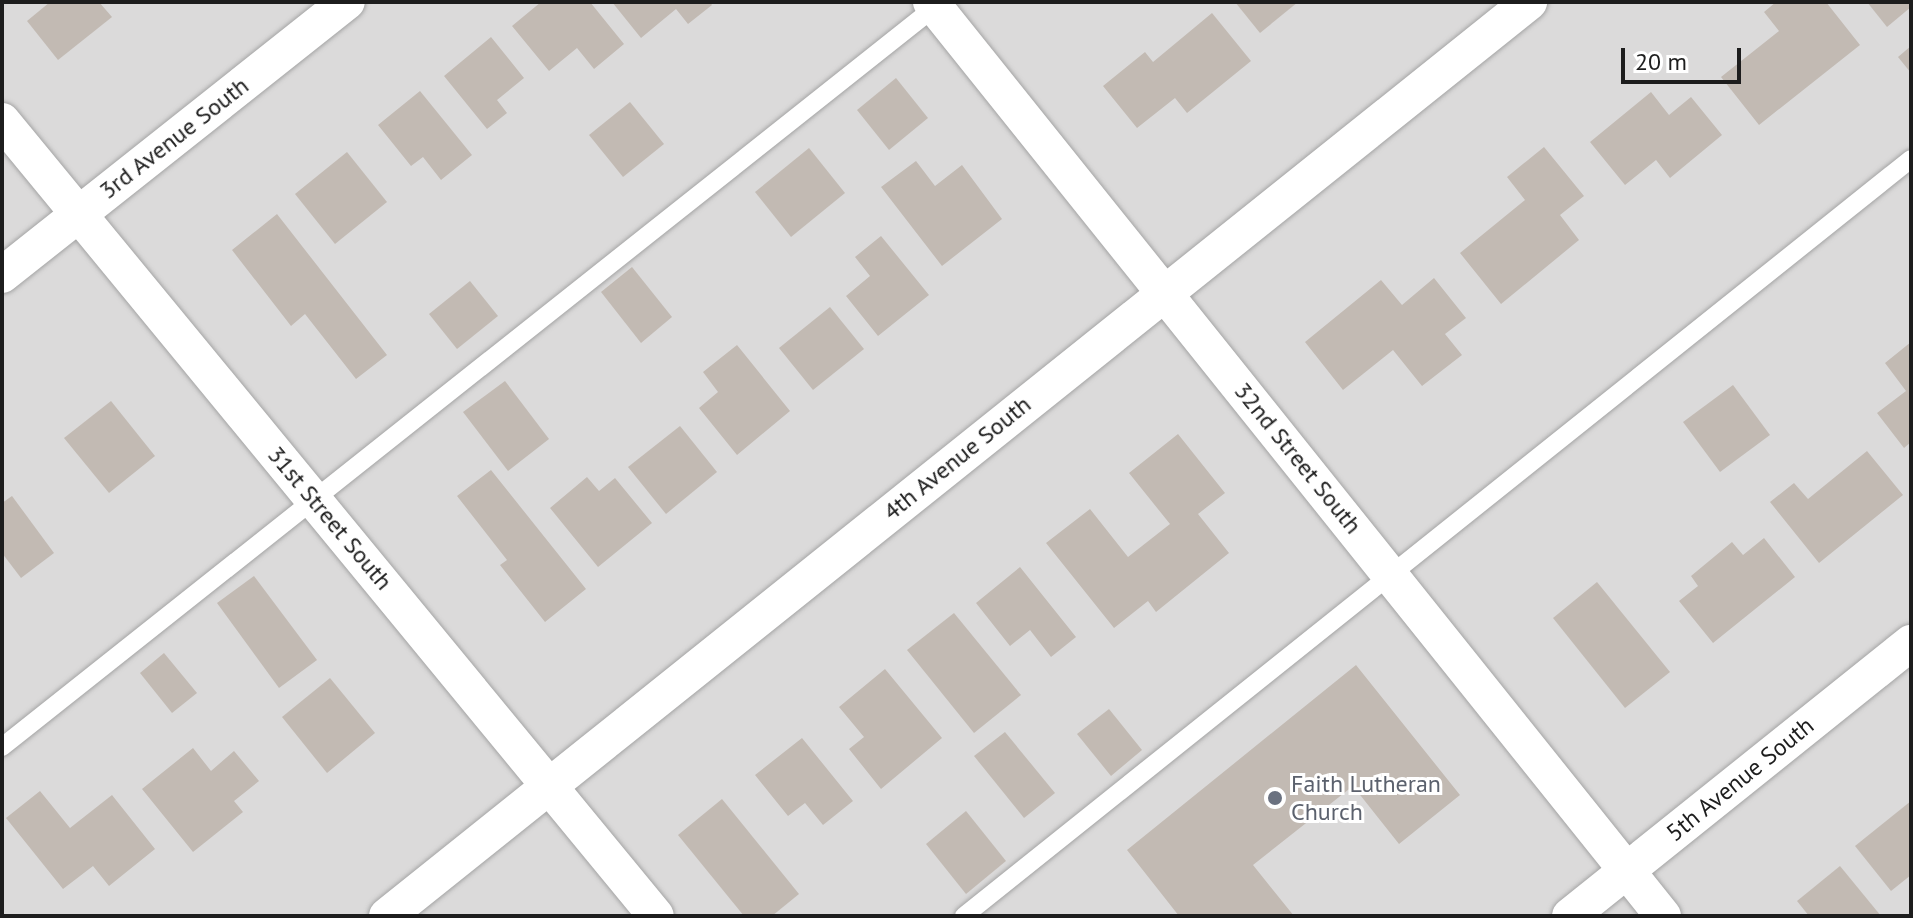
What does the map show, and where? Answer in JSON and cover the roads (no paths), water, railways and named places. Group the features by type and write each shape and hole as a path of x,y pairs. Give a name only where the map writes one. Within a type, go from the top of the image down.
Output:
{"street":[{"name":"3rd Avenue South","path":"2,275 347,2"},
{"name":"4th Avenue South","path":"387,916 1529,2"},
{"name":"32nd Street South","path":"936,4 1663,916"},
{"name":"31st Street South","path":"2,121 551,783 656,916"},
{"name":"5th Avenue South","path":"1570,916 1911,643"}],"lane":[{"path":"2,747 936,4"},
{"path":"964,916 1911,159"}],"place":[{"name":"Faith Lutheran Church","path":"1275,798"}]}
